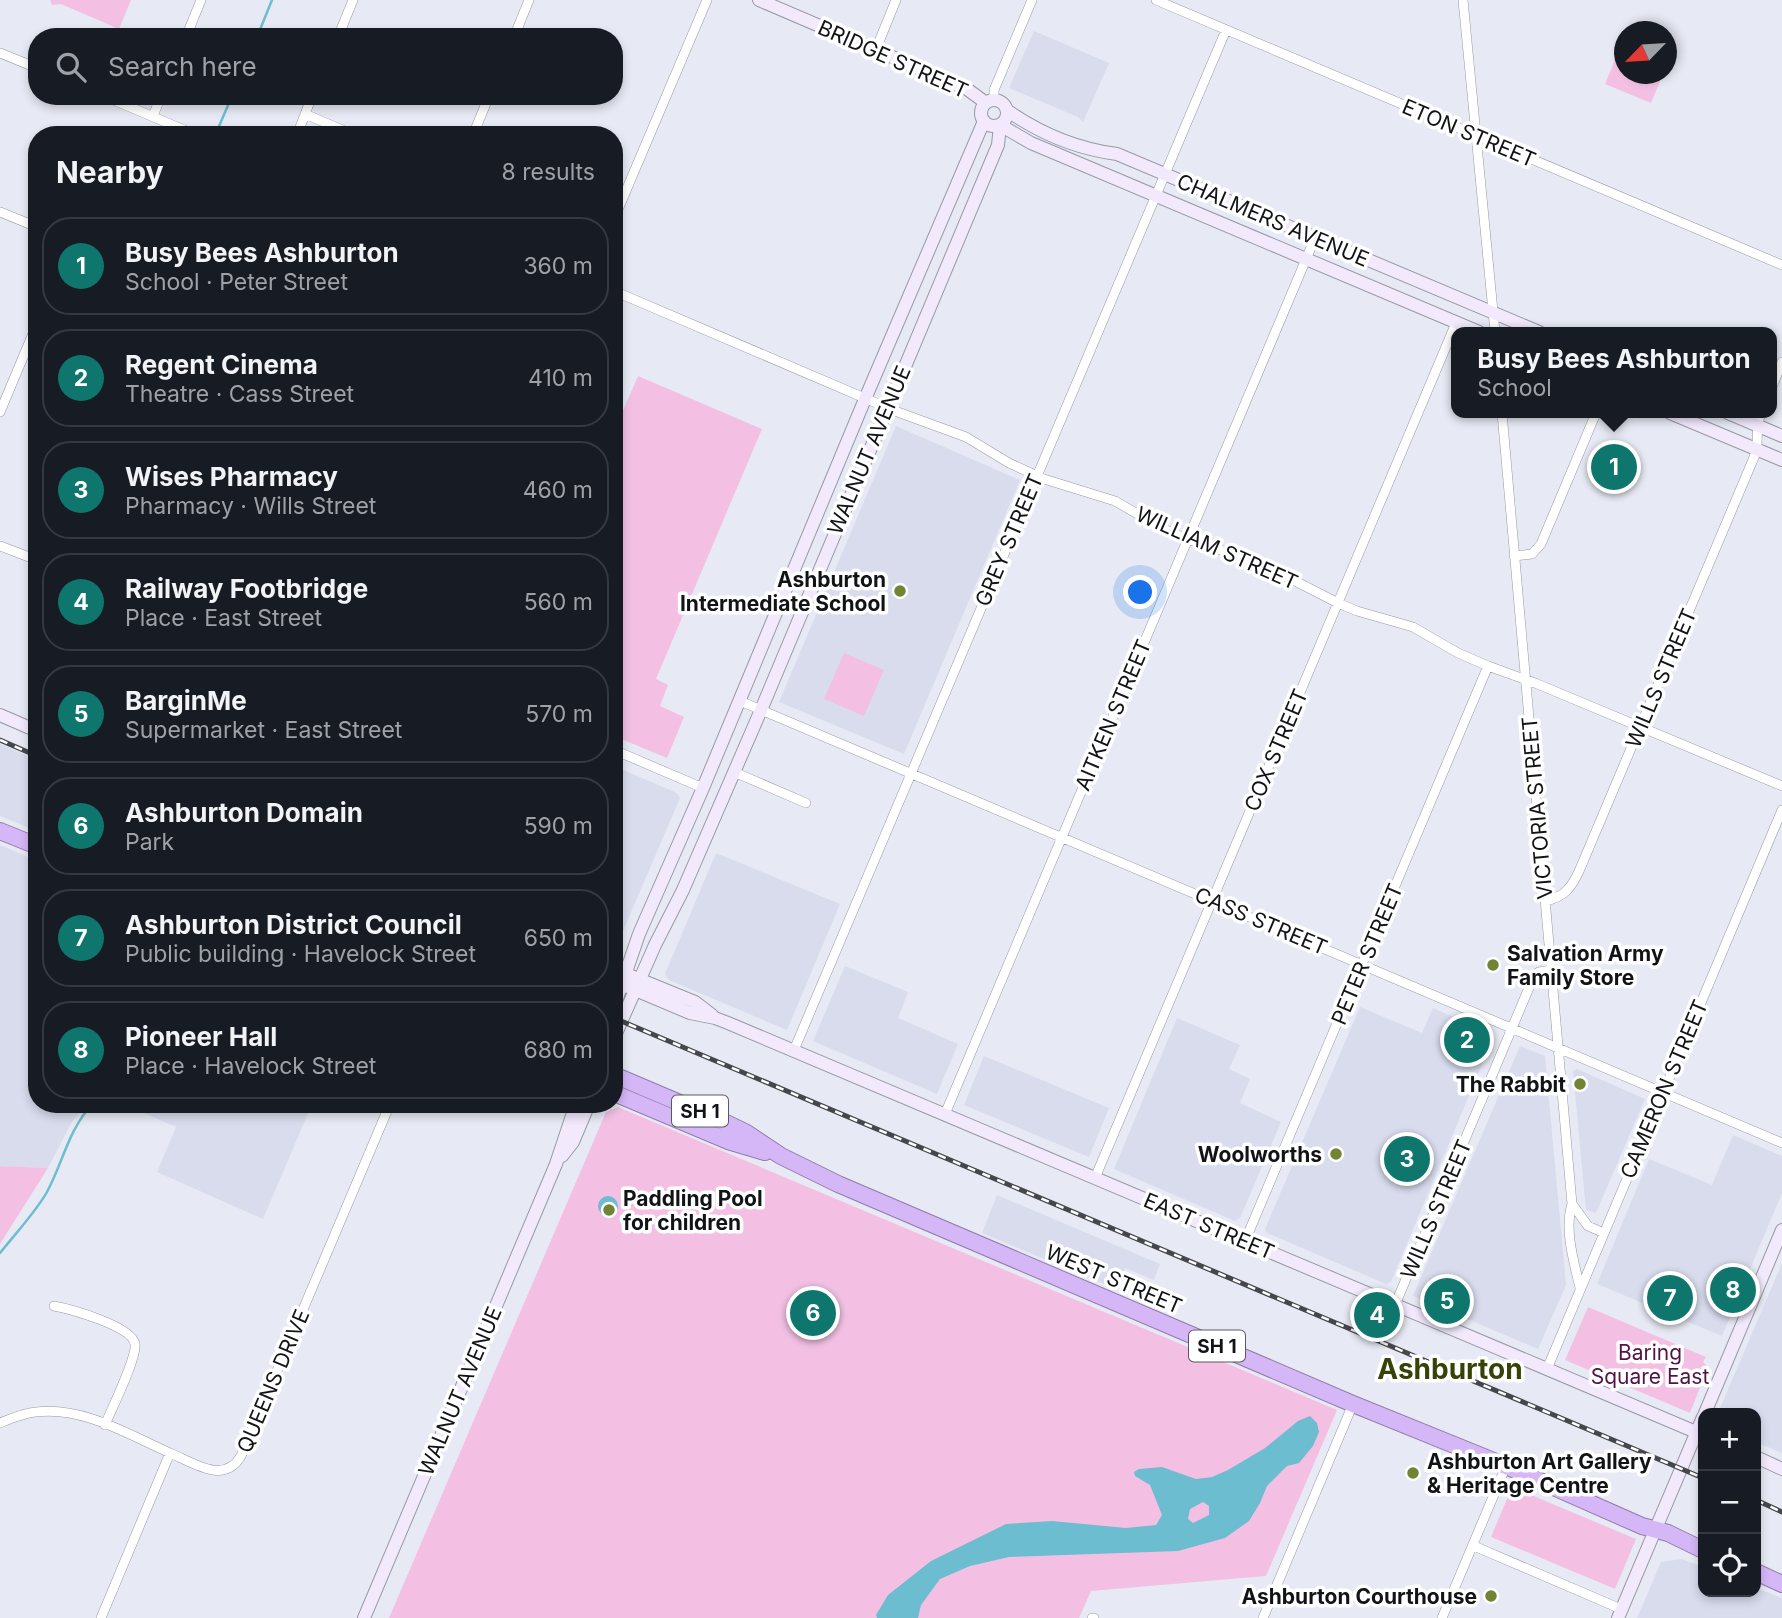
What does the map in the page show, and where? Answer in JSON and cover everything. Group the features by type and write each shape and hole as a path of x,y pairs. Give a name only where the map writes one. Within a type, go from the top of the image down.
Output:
{"highway":[{"path":"0,831 28,842"},
{"name":"WEST STREET","path":"623,1079 745,1132 781,1156 838,1184 1642,1526 1698,1547"},
{"name":"WEST STREET","path":"623,1097 727,1141 781,1156"},
{"path":"1761,1574 1782,1584"}],"street":[{"path":"190,28 201,0"},
{"path":"342,28 353,0"},
{"path":"518,28 529,0"},
{"path":"623,198 707,0"},
{"name":"BRIDGE STREET","path":"760,0 990,101"},
{"path":"876,49 896,0"},
{"path":"990,101 1004,105 1007,111 1006,120 1000,125 992,126 984,121 982,110 990,101 1032,0"},
{"name":"ETON STREET","path":"1156,0 1782,265"},
{"path":"1463,0 1494,327"},
{"name":"GREY STREET","path":"794,1050 1226,30"},
{"path":"0,53 28,64"},
{"path":"126,105 176,126"},
{"path":"153,116 157,105"},
{"path":"300,126 308,105"},
{"path":"477,126 485,105"},
{"name":"CHALMERS AVENUE","path":"1007,111 1025,123 1082,148 1117,154 1493,316 1525,327"},
{"path":"305,114 333,126"},
{"name":"WALNUT AVENUE","path":"626,979 639,934 661,881 740,701 984,121"},
{"name":"CHALMERS AVENUE","path":"1000,125 1031,143 1466,327"},
{"name":"WALNUT AVENUE","path":"626,979 655,944 683,890 998,145 1000,125"},
{"path":"998,145 1012,141 1031,143"},
{"path":"0,212 28,224"},
{"name":"AITKEN STREET","path":"945,1114 1315,238"},
{"name":"WILLIAM STREET","path":"623,295 865,399 966,438 1010,463 1060,485 1115,501 1188,540 1267,566 1338,603 1413,627 1458,653 1488,666 1782,786"},
{"name":"COX STREET","path":"1454,327 1456,323"},
{"name":"COX STREET","path":"1095,1178 1451,335"},
{"path":"0,412 28,345"},
{"name":"VICTORIA STREET","path":"1502,418 1572,1204 1569,1214 1571,1239 1580,1288"},
{"path":"1514,556 1532,554 1541,544 1594,418"},
{"path":"1684,418 1757,444 1782,460"},
{"path":"1757,444 1758,419"},
{"path":"1758,419 1782,436"},
{"name":"WILLS STREET","path":"1545,901 1556,899 1574,883 1757,444"},
{"path":"0,546 28,557"},
{"name":"PETER STREET","path":"1245,1241 1488,666"},
{"name":"CASS STREET","path":"740,701 1782,1143"},
{"path":"0,715 28,727"},
{"path":"623,754 703,788"},
{"path":"734,772 806,803"},
{"name":"CAMERON STREET","path":"1547,1369 1782,810"},
{"path":"661,881 683,890"},
{"name":"WILLS STREET","path":"1395,1305 1534,976 1539,972 1551,970"},
{"name":"EAST STREET","path":"626,979 695,1002 715,1018 1698,1433"},
{"name":"QUEENS DRIVE","path":"0,1423 46,1411 76,1414 218,1472 237,1463 386,1113"},
{"name":"WALNUT AVENUE","path":"364,1618 556,1164 573,1113"},
{"name":"WALNUT AVENUE","path":"556,1164 573,1142 585,1113"},
{"path":"1572,1204 1588,1226 1604,1233"},
{"path":"1571,1239 1588,1226"},
{"path":"1707,1408 1782,1230"},
{"path":"54,1306 74,1309 125,1331 133,1339 135,1345 131,1363 105,1424"},
{"path":"1263,1618 1353,1404"},
{"path":"1474,1546 1620,1614 1655,1529 1698,1438"},
{"path":"101,1618 170,1453"},
{"path":"1761,1459 1782,1469"},
{"path":"1442,1618 1506,1466"}],"shaded area":[{"path":"1034,31 1109,63 1083,122 1078,117 1009,88"},
{"name":"Ashburton Intermediate School","path":"896,426 1020,480 904,754 779,702"},
{"path":"0,744 28,756 28,827 0,816"},
{"path":"623,770 677,793 680,798 623,931"},
{"path":"0,845 28,857 28,1113 79,1113 48,1168 0,1166"},
{"path":"716,853 840,904 787,1030 669,980 665,974"},
{"path":"845,966 908,992 898,1018 958,1044 937,1094 813,1041"},
{"path":"1360,1007 1422,1033 1433,1008 1494,1036 1391,1282 1386,1284 1267,1233 1265,1229"},
{"path":"1177,1018 1240,1045 1229,1069 1250,1079 1240,1103 1281,1122 1240,1218 1235,1221 1114,1169"},
{"path":"1520,1046 1545,1056 1566,1285 1538,1349 1413,1296"},
{"path":"984,1056 1109,1108 1089,1157 964,1105"},
{"path":"1577,1069 1645,1099 1596,1213 1586,1210 1573,1071"},
{"path":"144,1113 308,1113 263,1219 157,1172 176,1127"},
{"path":"1733,1135 1782,1156 1782,1193 1722,1336 1597,1284 1649,1159 1712,1185"},
{"path":"997,1195 1160,1264 1154,1280 1125,1268 1116,1289 982,1233"},
{"path":"1782,1263 1782,1453 1761,1444 1761,1408 1720,1408"},
{"path":"1682,1559 1698,1565 1698,1597 1761,1597 1761,1590 1782,1598 1782,1618 1637,1618 1661,1562"}],"green space":[{"path":"50,0 131,0 119,28 61,4 52,5"},
{"path":"1614,62 1614,84 1659,84 1651,103 1605,84"},
{"path":"638,376 762,429 656,679 668,685 660,706 684,717 667,758 623,740 623,410"},
{"path":"844,653 884,670 864,716 824,699"},
{"path":"623,1109 1337,1410 1266,1576 1091,1591 1079,1618 389,1618 606,1113 623,1113"},
{"path":"0,1166 48,1168 0,1244"},
{"name":"Baring Square East","path":"1588,1307 1706,1357 1703,1362 1708,1367 1690,1413 1565,1360"},
{"path":"1512,1487 1636,1539 1615,1589 1491,1537"}],"water":[{"name":"Paddling Pool for children","path":"608,1196 615,1199 618,1206 615,1213 608,1216 601,1213 598,1206 601,1199"},
{"path":"1310,1416 1317,1423 1319,1432 1313,1446 1299,1463 1287,1466 1267,1486 1249,1521 1225,1538 1178,1551 1009,1557 970,1566 940,1579 921,1605 918,1618 877,1618 876,1615 888,1595 931,1561 1006,1524 1052,1521 1126,1528 1156,1525 1162,1515 1150,1485 1135,1476 1134,1472 1162,1467 1196,1479 1212,1477 1265,1448 1298,1421","holes":["1203,1502 1209,1506 1209,1515 1193,1523 1188,1519 1190,1509"]}],"waterway":[{"path":"261,28 272,0"},
{"path":"219,126 228,105"},
{"path":"0,1253 42,1200 71,1136 85,1113"}],"railway":[{"path":"0,740 28,752"},
{"path":"623,1022 1698,1476"},
{"path":"1761,1502 1782,1512"}],"place":[{"name":"Busy Bees Ashburton","path":"1614,467"},
{"name":"Ashburton Intermediate School","path":"900,591"},
{"name":"Salvation Army Family Store","path":"1493,965"},
{"name":"Regent Cinema","path":"1467,1040"},
{"name":"The Rabbit","path":"1580,1084"},
{"name":"Woolworths","path":"1336,1154"},
{"name":"Wises Pharmacy","path":"1407,1159"},
{"name":"Paddling Pool for children","path":"609,1210"},
{"name":"Pioneer Hall","path":"1733,1290"},
{"name":"Ashburton District Council","path":"1670,1298"},
{"name":"BarginMe","path":"1447,1301"},
{"name":"Ashburton Domain","path":"813,1313"},
{"name":"Railway Footbridge","path":"1377,1315"},
{"name":"Ashburton Art Gallery & Heritage Centre","path":"1413,1473"},
{"name":"Ashburton Courthouse","path":"1491,1596"}],"district":[{"name":"Ashburton","path":"1450,1369"}]}
